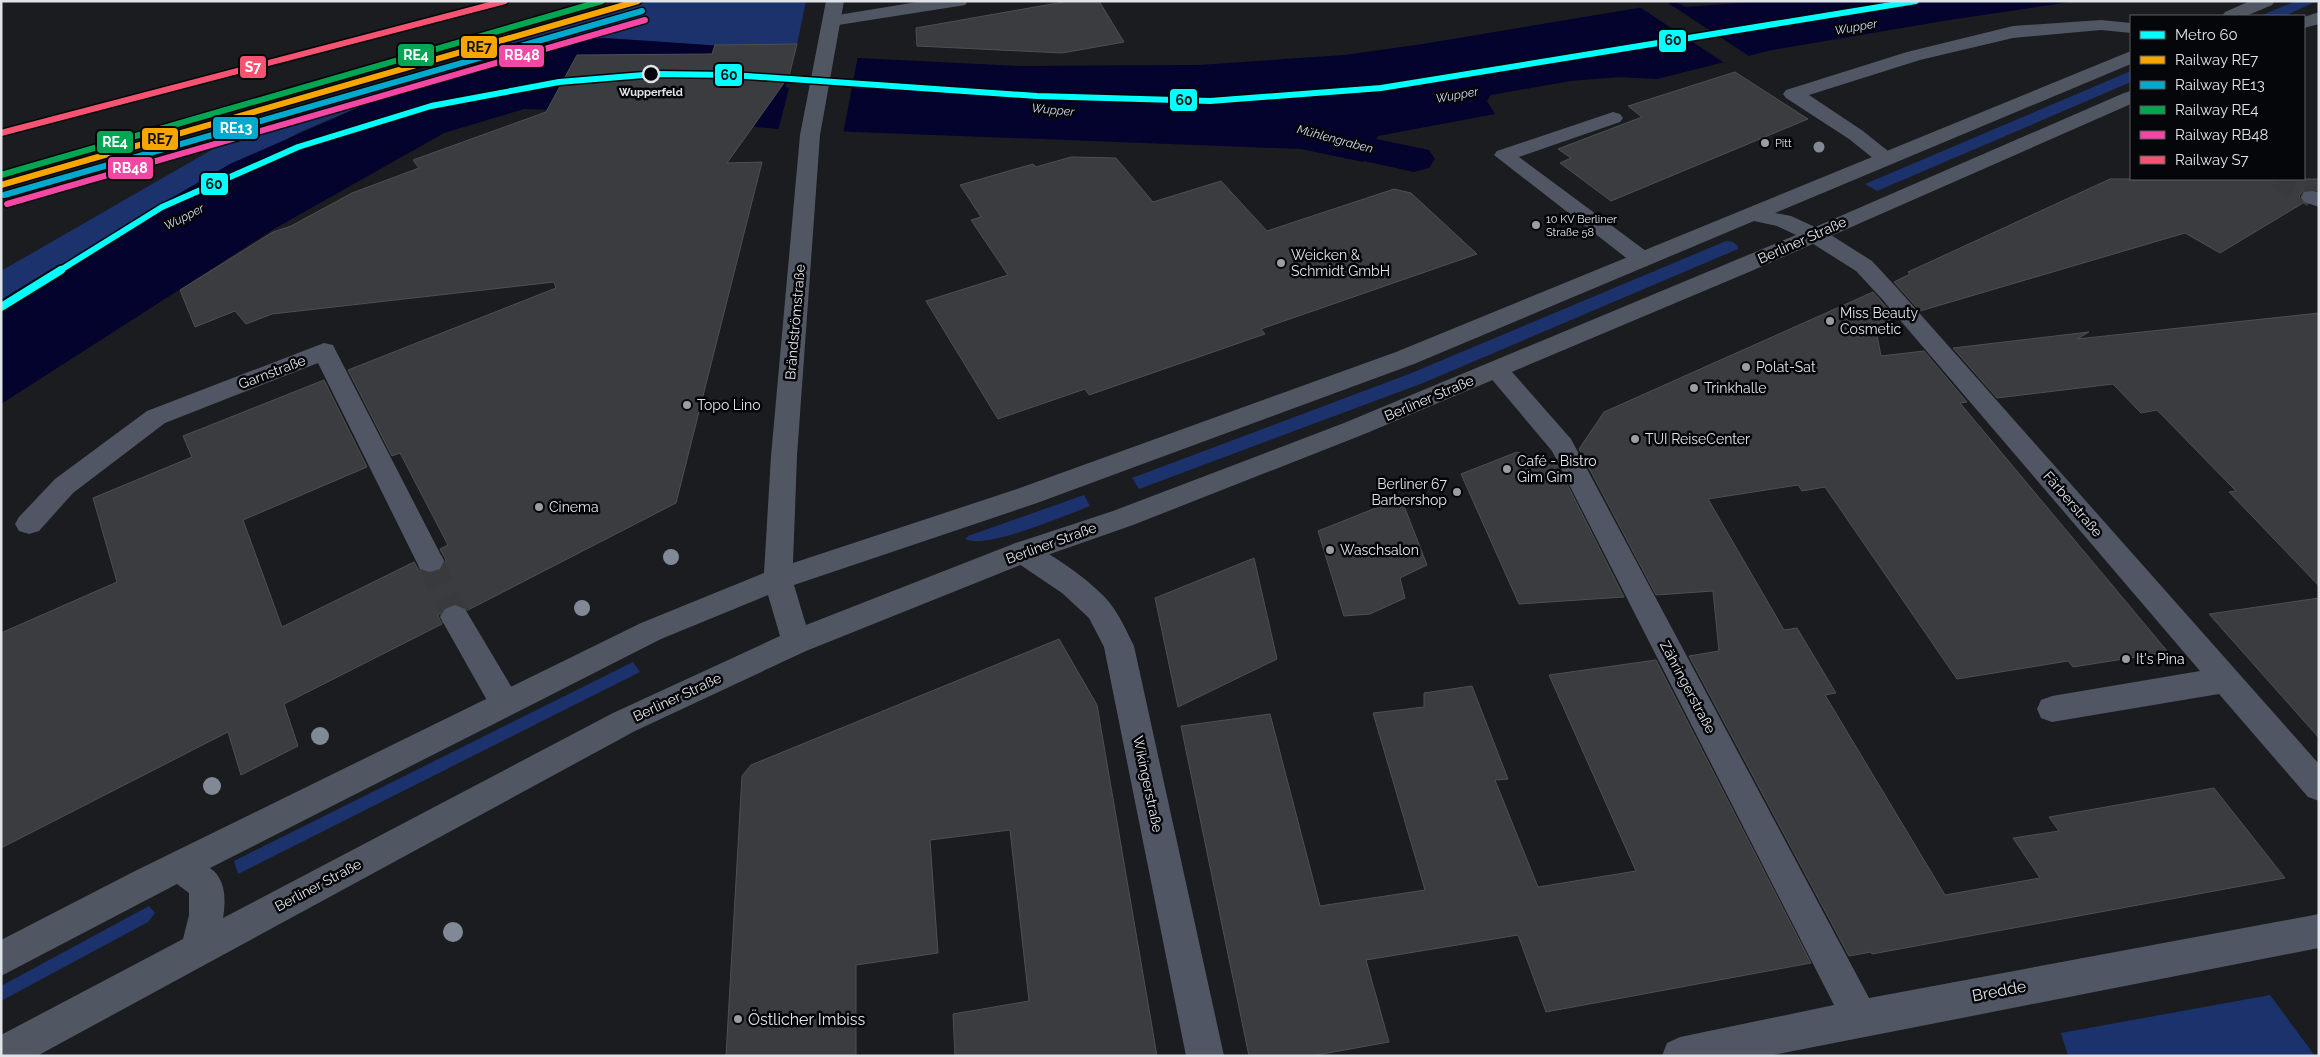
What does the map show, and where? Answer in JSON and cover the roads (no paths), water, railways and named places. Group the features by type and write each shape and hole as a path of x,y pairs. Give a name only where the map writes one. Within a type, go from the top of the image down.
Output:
{"main road":[{"name":"Brändströmstraße","path":"796,642 778,579 784,456 810,135 835,1"},
{"path":"2233,15 2266,1"},
{"path":"2305,23 2319,17"},
{"path":"1,959 179,866 651,630 778,579 1027,496 1405,358 2130,57"},
{"name":"Berliner Straße","path":"1,1055 198,948 624,722 796,642 1023,552 1123,518 1354,430 2129,100"},
{"path":"1750,214 1783,221 1815,234"},
{"path":"179,866 206,885 206,915 198,948"}],"street":[{"path":"832,21 960,1"},
{"path":"1886,158 1856,135 1793,94 1914,56 2013,32 2101,25 2130,28"},
{"path":"1613,118 1504,155 1642,259"},
{"name":"Färberstraße","path":"1815,234 1864,266 1890,294 2319,787"},
{"name":"Garnstraße","path":"29,524 64,486 156,417 324,352 430,561"},
{"name":"Zähringerstraße","path":"1496,370 1562,446 1860,1018"},
{"name":"Wikingerstraße","path":"1023,552 1072,585 1098,610 1119,646 1205,1056"},
{"path":"455,617 504,702"},
{"path":"2052,709 2226,680"},
{"name":"Bredde","path":"1687,1055 1860,1018 2319,931"}],"water":[{"name":"Wupper","path":"1762,1 2077,1 1949,20 1772,50 1657,79 1619,77 1570,81 1491,95 1487,101 1495,114 1378,136 1363,162 1301,149 778,129 593,111 524,109 444,133 274,229 1,404 1,306 161,204 230,164 387,95 455,70 548,43 604,38 650,41 721,46 780,59 859,58 1020,66 1199,65 1344,55 1423,44 1668,3 1677,3 1686,7"}],"waterway":[{"name":"Mühlengraben","path":"1296,129 1370,150 1414,159"}],"tunnel":[{"path":"2278,180 2312,197"},
{"path":"430,561 455,616"}],"metro line":[{"name":"60","path":"1,307 162,207 298,147 431,106 559,82 656,74 732,75 1037,96 1210,101 1381,88 1916,1"}],"rail line":[{"name":"S7","path":"1,133 505,1"},
{"name":"RE4","path":"1,175 602,1"},
{"name":"RE7","path":"1,185 638,1"},
{"name":"RE13","path":"4,195 642,11"},
{"name":"RB48","path":"7,204 645,20"}],"place":[{"name":"Wupperfeld","path":"651,74"},
{"name":"Pitt","path":"1765,143"},
{"name":"10 KV Berliner Straße 58","path":"1536,225"},
{"name":"Weicken & Schmidt GmbH","path":"1281,263"},
{"name":"Miss Beauty Cosmetic","path":"1830,321"},
{"name":"Polat-Sat","path":"1746,367"},
{"name":"Trinkhalle","path":"1694,388"},
{"name":"Topo Lino","path":"687,405"},
{"name":"TUI ReiseCenter","path":"1635,439"},
{"name":"Café - Bistro Gim Gim","path":"1507,469"},
{"name":"Berliner 67 Barbershop","path":"1457,492"},
{"name":"Cinema","path":"539,507"},
{"name":"Waschsalon","path":"1330,550"},
{"name":"It's Pina","path":"2126,659"},
{"name":"Östlicher Imbiss","path":"738,1019"}]}
